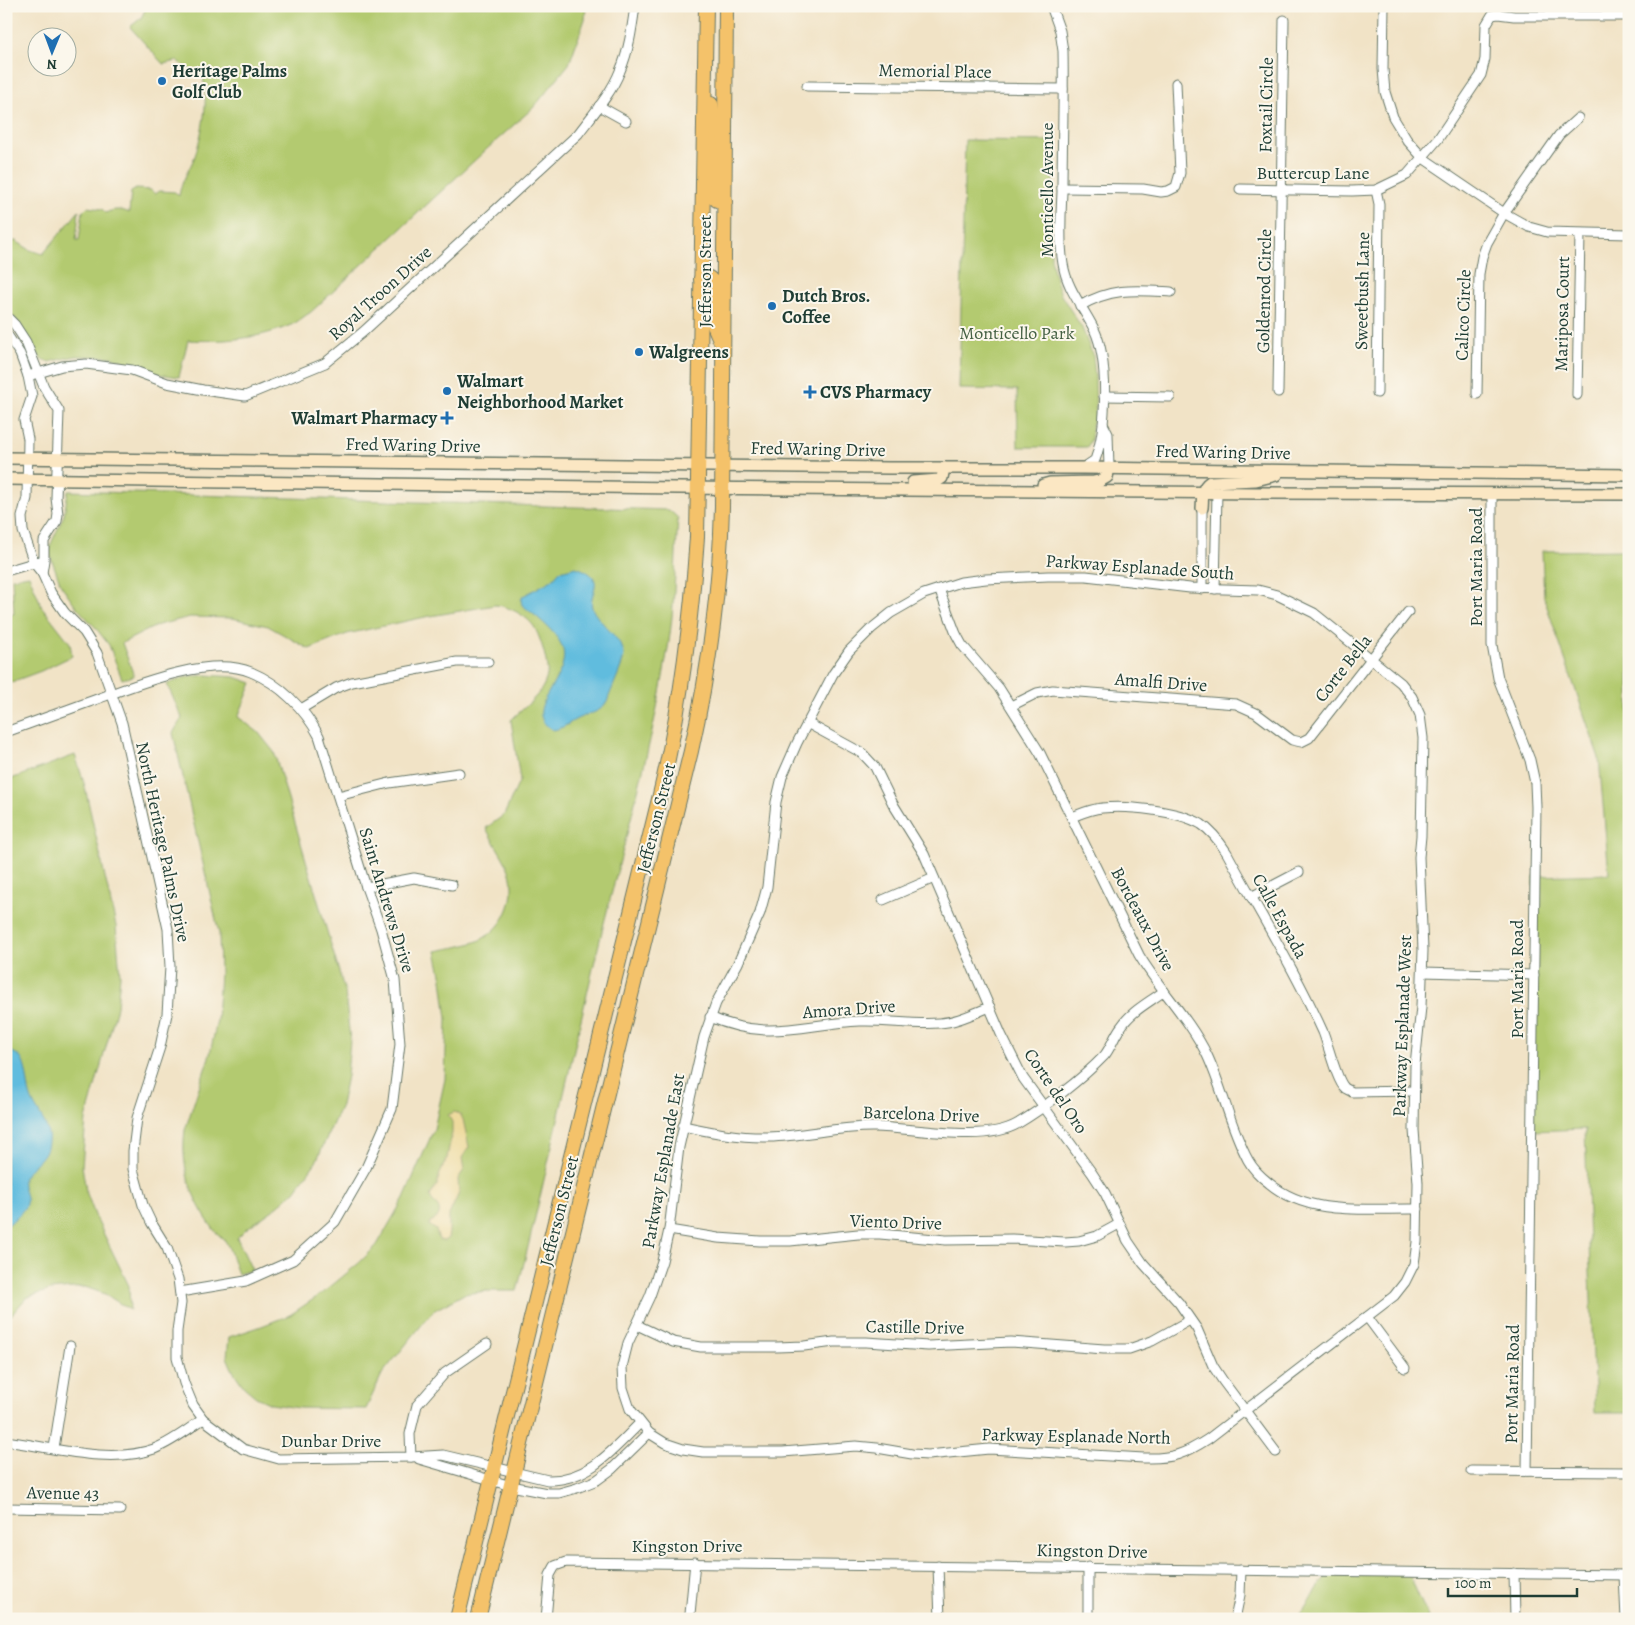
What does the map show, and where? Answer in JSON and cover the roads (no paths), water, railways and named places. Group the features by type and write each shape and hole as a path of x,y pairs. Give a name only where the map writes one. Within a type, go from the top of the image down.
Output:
{"main road":[{"name":"Jefferson Street","path":"478,1619 503,1476 672,744 682,689 690,625 697,537 706,6"},
{"name":"Jefferson Street","path":"458,1619 503,1476 678,806 704,696 716,602 721,539 726,6"},
{"path":"705,59 714,125 714,197 725,202"},
{"path":"701,279 709,278 712,281 713,323 724,350"},
{"name":"Fred Waring Drive","path":"6,458 1109,468 1629,475"},
{"path":"872,489 881,485 934,481 942,478 944,468"},
{"path":"1022,490 1050,483 1100,481 1107,477 1109,468"},
{"path":"1202,508 1203,492 1210,482 1256,480 1297,471"},
{"path":"6,479 698,488 1492,495 1629,494"}],"street":[{"name":"Royal Troon Drive","path":"28,376 62,366 86,364 132,370 167,383 245,396 325,363 363,332 578,134 599,106 620,72 631,36 635,6"},
{"name":"Monticello Avenue","path":"1051,6 1060,31 1063,51 1061,232 1063,264 1068,281 1094,330 1104,363 1104,426 1095,460 1083,468"},
{"path":"1384,6 1383,69 1385,92 1393,117 1407,140 1423,158 1504,213 1530,227 1547,232 1629,234"},
{"name":"Buttercup Lane","path":"1240,189 1376,190 1407,175 1438,139 1481,75 1485,59 1486,25 1492,15 1629,16"},
{"name":"Foxtail Circle","path":"1282,190 1284,20"},
{"path":"1062,188 1143,189 1161,192 1173,189 1177,184 1180,173 1176,83"},
{"name":"Memorial Place","path":"806,86 1063,89"},
{"path":"599,106 626,120"},
{"name":"Calico Circle","path":"1477,394 1479,274 1487,243 1504,213 1559,135 1578,118"},
{"name":"Goldenrod Circle","path":"1278,392 1282,190"},
{"name":"Sweetbush Lane","path":"1376,190 1380,204 1378,393"},
{"name":"Mariposa Court","path":"1577,395 1580,234"},
{"path":"1080,306 1096,297 1114,292 1131,290 1171,292"},
{"path":"7,319 21,334 40,372 44,387 58,411 56,479 58,514 57,520 44,541 42,573"},
{"name":"North Heritage Palms Drive","path":"6,333 20,354 28,376 32,396 24,420 28,438 27,498 21,524 34,563 42,573 58,603 92,642 97,653 122,723 165,916 170,958 167,1014 160,1047 137,1118 133,1169 143,1205 174,1264 181,1302 176,1344 177,1357 188,1393 196,1412 202,1419"},
{"path":"1104,396 1170,397"},
{"name":"Monticello Avenue","path":"1104,426 1108,434 1109,468"},
{"path":"1215,589 1217,492"},
{"name":"Port Maria Road","path":"1492,495 1492,645 1498,678 1530,760 1535,783 1527,1471"},
{"path":"1202,508 1202,589"},
{"path":"6,571 44,560"},
{"name":"Parkway Esplanade South","path":"849,651 871,629 891,613 924,594 938,589 961,582 986,579 1086,576 1202,589 1258,590 1295,603 1314,613 1370,658"},
{"name":"Bordeaux Drive","path":"938,589 959,640 999,688 1040,752 1148,971 1199,1038 1208,1057 1238,1139 1249,1162 1261,1177 1278,1191 1297,1201 1321,1207 1418,1209"},
{"name":"Corte Bella","path":"1301,742 1309,738 1408,612"},
{"name":"Parkway Esplanade East","path":"644,1428 630,1409 623,1388 622,1367 628,1343 653,1287 662,1261 669,1230 679,1147 704,1037 716,1003 750,938 760,913 767,887 776,802 782,777 807,723 833,674 849,651"},
{"name":"Parkway Esplanade West","path":"1305,1365 1394,1296 1405,1282 1414,1264 1417,1242 1418,1209 1414,1091 1423,972 1419,857 1423,754 1420,715 1412,697 1401,683 1370,658"},
{"path":"301,709 336,688 352,682 457,662 488,662"},
{"name":"Saint Andrews Drive","path":"6,732 183,671 222,666 250,671 280,688 301,709 319,736 381,929 395,980 400,1044 392,1109 366,1168 335,1222 293,1260 246,1282 180,1292"},
{"name":"Amalfi Drive","path":"1011,706 1037,693 1053,690 1236,704 1256,713 1292,740 1301,742"},
{"name":"Corte del Oro","path":"807,723 862,753 875,767 897,812 924,854 1023,1078 1105,1193 1119,1224 1143,1263 1179,1303 1201,1338 1213,1366 1244,1411 1276,1452"},
{"path":"338,796 389,783 459,773"},
{"name":"Calle Espada","path":"1072,816 1088,810 1103,808 1155,811 1182,815 1202,825 1217,838 1312,1007 1326,1040 1340,1082 1345,1089 1352,1092 1414,1091"},
{"path":"1251,897 1299,872"},
{"path":"366,887 414,878 452,885"},
{"path":"883,900 934,878"},
{"path":"1423,972 1534,975"},
{"name":"Barcelona Drive","path":"683,1126 725,1134 762,1137 873,1127 975,1133 995,1132 1015,1125 1043,1106 1094,1066 1106,1054 1121,1026 1134,1012 1164,991"},
{"name":"Amora Drive","path":"710,1017 730,1026 751,1029 788,1030 858,1022 886,1021 941,1024 990,1007"},
{"name":"Viento Drive","path":"669,1230 718,1238 760,1241 790,1241 858,1234 880,1234 946,1240 1012,1239 1065,1242 1079,1241 1097,1236 1119,1224"},
{"path":"1367,1317 1405,1368"},
{"name":"Castille Drive","path":"637,1325 673,1342 701,1347 777,1348 834,1342 928,1346 1011,1342 1104,1350 1129,1349 1152,1341 1190,1320"},
{"path":"411,1457 410,1434 417,1405 445,1373 487,1344"},
{"path":"54,1448 70,1346"},
{"name":"Parkway Esplanade North","path":"644,1428 665,1443 683,1449 703,1452 782,1452 856,1446 928,1455 989,1448 1161,1458 1190,1451 1305,1365"},
{"path":"6,1441 96,1455 127,1456 155,1449 168,1443 202,1419"},
{"name":"Dunbar Drive","path":"202,1419 243,1449 279,1459 443,1455 503,1476"},
{"path":"503,1476 547,1493 559,1493 578,1488 597,1480 612,1469 644,1428"},
{"path":"503,1476 548,1480 558,1480 573,1476 590,1469 644,1428"},
{"path":"1471,1471 1629,1472"},
{"name":"Avenue 43","path":"6,1508 120,1510"},
{"name":"Kingston Drive","path":"546,1619 550,1574 555,1566 566,1562 695,1562 1626,1575"},
{"path":"688,1619 695,1562"},
{"path":"938,1566 940,1619"},
{"path":"1088,1567 1088,1617"},
{"path":"1234,1619 1240,1595 1241,1570"},
{"path":"1514,1573 1515,1619"},
{"path":"1626,1575 1626,1619"}],"water":[{"path":"576,567 593,577 595,587 591,604 593,610 620,643 624,654 620,670 604,706 561,728 553,730 543,722 541,712 543,702 556,680 564,656 558,639 549,628 522,605 521,600 523,596 552,580 560,571"},
{"path":"6,1049 17,1054 22,1060 32,1100 47,1129 48,1143 47,1149 41,1158 24,1177 25,1207 6,1227"}],"place":[{"name":"Heritage Palms Golf Club","path":"162,81"},
{"name":"Dutch Bros. Coffee","path":"772,306"},
{"name":"Walgreens","path":"639,352"},
{"name":"Walmart Neighborhood Market","path":"447,391"},
{"name":"CVS Pharmacy","path":"810,392"},
{"name":"Walmart Pharmacy","path":"447,418"}],"park label":[{"name":"Monticello Park","path":"1017,333"}]}
